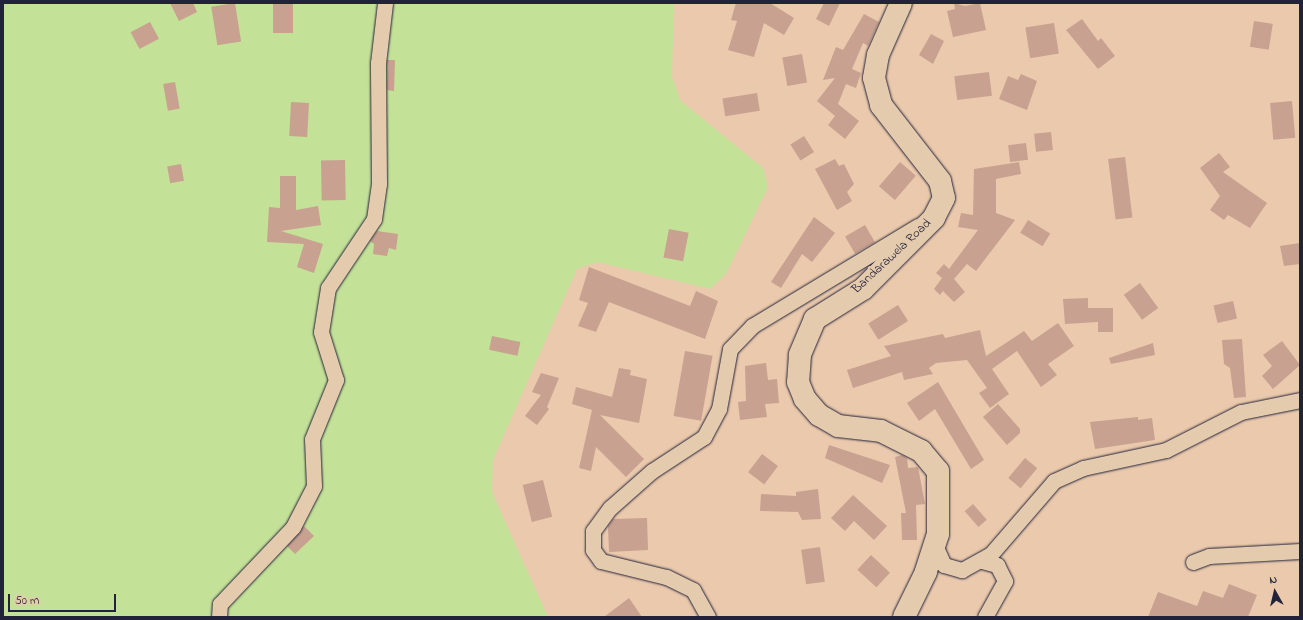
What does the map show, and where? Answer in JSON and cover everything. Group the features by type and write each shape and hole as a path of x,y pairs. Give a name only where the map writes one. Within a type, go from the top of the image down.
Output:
{"highway":[{"name":"Bandarawela Road","path":"900,3 878,55 874,78 880,105 940,181 944,198 933,217 862,289 815,319 800,355 798,382 805,399 819,415 838,426 881,431 921,451 938,471 941,504 935,545 917,595 904,617"}],"lane":[{"path":"219,617 220,604 293,527 314,486 312,439 336,380 321,332 328,288 374,219 379,184 378,63 385,3"},
{"path":"708,617 693,590 666,577 601,561 593,550 593,531 610,508 652,470 704,437 719,409 730,349 752,326 933,217"},
{"path":"935,545 938,557 951,569 962,570 982,560 1010,534 1030,504 1054,481 1083,468 1166,450 1241,412 1300,400"},
{"path":"1193,562 1208,556 1300,551"},
{"path":"982,560 997,565 1005,581 985,617"}],"green space":[{"path":"3,3 674,3 672,77 681,101 763,168 768,187 726,274 710,289 597,262 577,269 493,460 492,492 548,617 3,617"}],"building":[{"path":"170,3 193,3 197,12 179,21"},
{"path":"235,3 241,42 217,45 211,7"},
{"path":"273,3 293,3 293,33 273,33"},
{"path":"736,3 770,3 794,18 784,35 764,23 754,57 728,50 737,21 731,20"},
{"path":"824,3 840,3 829,26 816,19"},
{"path":"954,3 965,6 980,3 986,30 953,37 947,11 955,9"},
{"path":"864,14 879,22 868,46 863,43 852,69 861,73 856,88 846,84 838,104 859,121 845,139 828,125 835,116 817,101 835,78 823,80 836,47 843,50"},
{"path":"1082,19 1098,41 1101,38 1115,56 1098,69 1066,30"},
{"path":"1254,21 1273,24 1269,50 1250,47"},
{"path":"150,22 159,39 139,49 131,32"},
{"path":"1054,23 1059,54 1030,58 1025,28"},
{"path":"931,34 944,41 933,64 919,55"},
{"path":"802,54 807,83 787,86 782,57"},
{"path":"387,60 395,60 394,91 387,90"},
{"path":"989,72 992,96 957,100 954,76"},
{"path":"1021,74 1037,81 1027,110 999,99 1008,76 1018,80"},
{"path":"175,82 180,109 168,111 163,84"},
{"path":"757,93 760,111 725,116 722,98"},
{"path":"1292,101 1295,138 1273,140 1270,103"},
{"path":"291,102 309,103 307,137 289,136"},
{"path":"1051,132 1053,150 1036,152 1034,134"},
{"path":"804,136 814,152 800,161 790,144"},
{"path":"1026,143 1028,160 1010,162 1008,145"},
{"path":"1219,153 1230,167 1223,172 1267,203 1250,228 1228,215 1224,220 1210,210 1220,196 1200,168"},
{"path":"1125,157 1132,218 1116,220 1108,159"},
{"path":"835,159 839,166 844,164 854,184 847,192 852,201 837,210 815,169"},
{"path":"321,160 345,160 346,200 322,200"},
{"path":"900,162 916,176 895,200 879,186"},
{"path":"1019,162 1021,174 996,179 996,213 1015,220 976,271 967,264 954,279 965,292 954,302 943,291 940,295 934,289 942,278 936,273 944,264 949,269 978,230 958,227 961,213 973,215 974,169"},
{"path":"181,164 184,181 170,183 167,166"},
{"path":"280,176 296,176 296,210 318,206 321,225 281,231 323,244 314,273 297,267 304,244 267,242 269,207 280,208"},
{"path":"814,217 835,233 812,262 802,254 781,288 771,282"},
{"path":"1028,220 1050,233 1043,246 1020,233"},
{"path":"865,225 875,242 855,254 845,236"},
{"path":"669,229 689,233 683,261 663,257"},
{"path":"377,231 398,234 396,250 389,248 387,256 373,254 374,244 370,241"},
{"path":"1300,243 1300,264 1284,266 1280,246"},
{"path":"589,267 690,306 696,291 718,301 705,339 609,302 596,332 578,326 588,303 579,300"},
{"path":"1140,283 1158,308 1142,320 1124,295"},
{"path":"1088,298 1088,308 1113,308 1113,332 1098,332 1098,322 1065,324 1063,299"},
{"path":"1233,301 1237,319 1218,323 1214,305"},
{"path":"898,305 908,321 878,340 868,324"},
{"path":"1058,323 1074,346 1048,364 1057,375 1041,387 1017,351 992,369 1009,394 990,408 979,393 987,388 967,360 936,363 929,368 933,374 904,380 902,372 853,388 847,370 891,356 884,346 943,334 945,338 980,330 986,356 1024,331 1032,341"},
{"path":"492,336 520,342 517,356 489,350"},
{"path":"1242,339 1246,397 1234,398 1230,368 1224,364 1222,340"},
{"path":"1282,341 1300,365 1273,389 1262,376 1272,366 1263,355"},
{"path":"1153,343 1155,355 1111,364 1109,358"},
{"path":"685,351 713,356 701,421 674,416"},
{"path":"766,363 768,380 777,379 779,403 765,404 767,417 740,420 738,402 746,401 745,366"},
{"path":"619,368 631,370 630,375 647,379 639,423 600,415 644,459 626,477 596,447 591,471 579,468 592,410 572,404 576,387 612,397"},
{"path":"541,373 559,378 547,407 549,409 537,425 525,416 541,395 532,392"},
{"path":"938,382 984,460 971,469 935,409 919,421 907,403"},
{"path":"998,404 1020,429 1020,433 1007,445 983,417"},
{"path":"1138,417 1138,420 1152,418 1155,440 1095,449 1090,422"},
{"path":"829,445 890,465 882,483 825,458"},
{"path":"762,454 778,466 764,484 748,472"},
{"path":"902,455 907,458 908,468 918,467 925,504 916,505 917,540 902,540 901,513 906,513 895,457"},
{"path":"1025,458 1037,468 1021,488 1008,478"},
{"path":"543,480 552,517 532,522 523,485"},
{"path":"818,489 821,519 802,520 798,512 760,511 761,494 796,496 796,492"},
{"path":"853,495 887,526 874,540 854,521 845,531 831,518"},
{"path":"973,504 987,520 978,527 965,511"},
{"path":"647,518 648,550 609,552 608,526 613,519"},
{"path":"304,526 314,536 295,554 287,546"},
{"path":"820,547 825,582 806,584 801,550"},
{"path":"871,555 890,573 876,587 857,570"},
{"path":"1229,584 1257,595 1248,617 1148,617 1158,592 1197,606 1203,591 1223,598"},
{"path":"629,598 642,617 604,617"}]}
